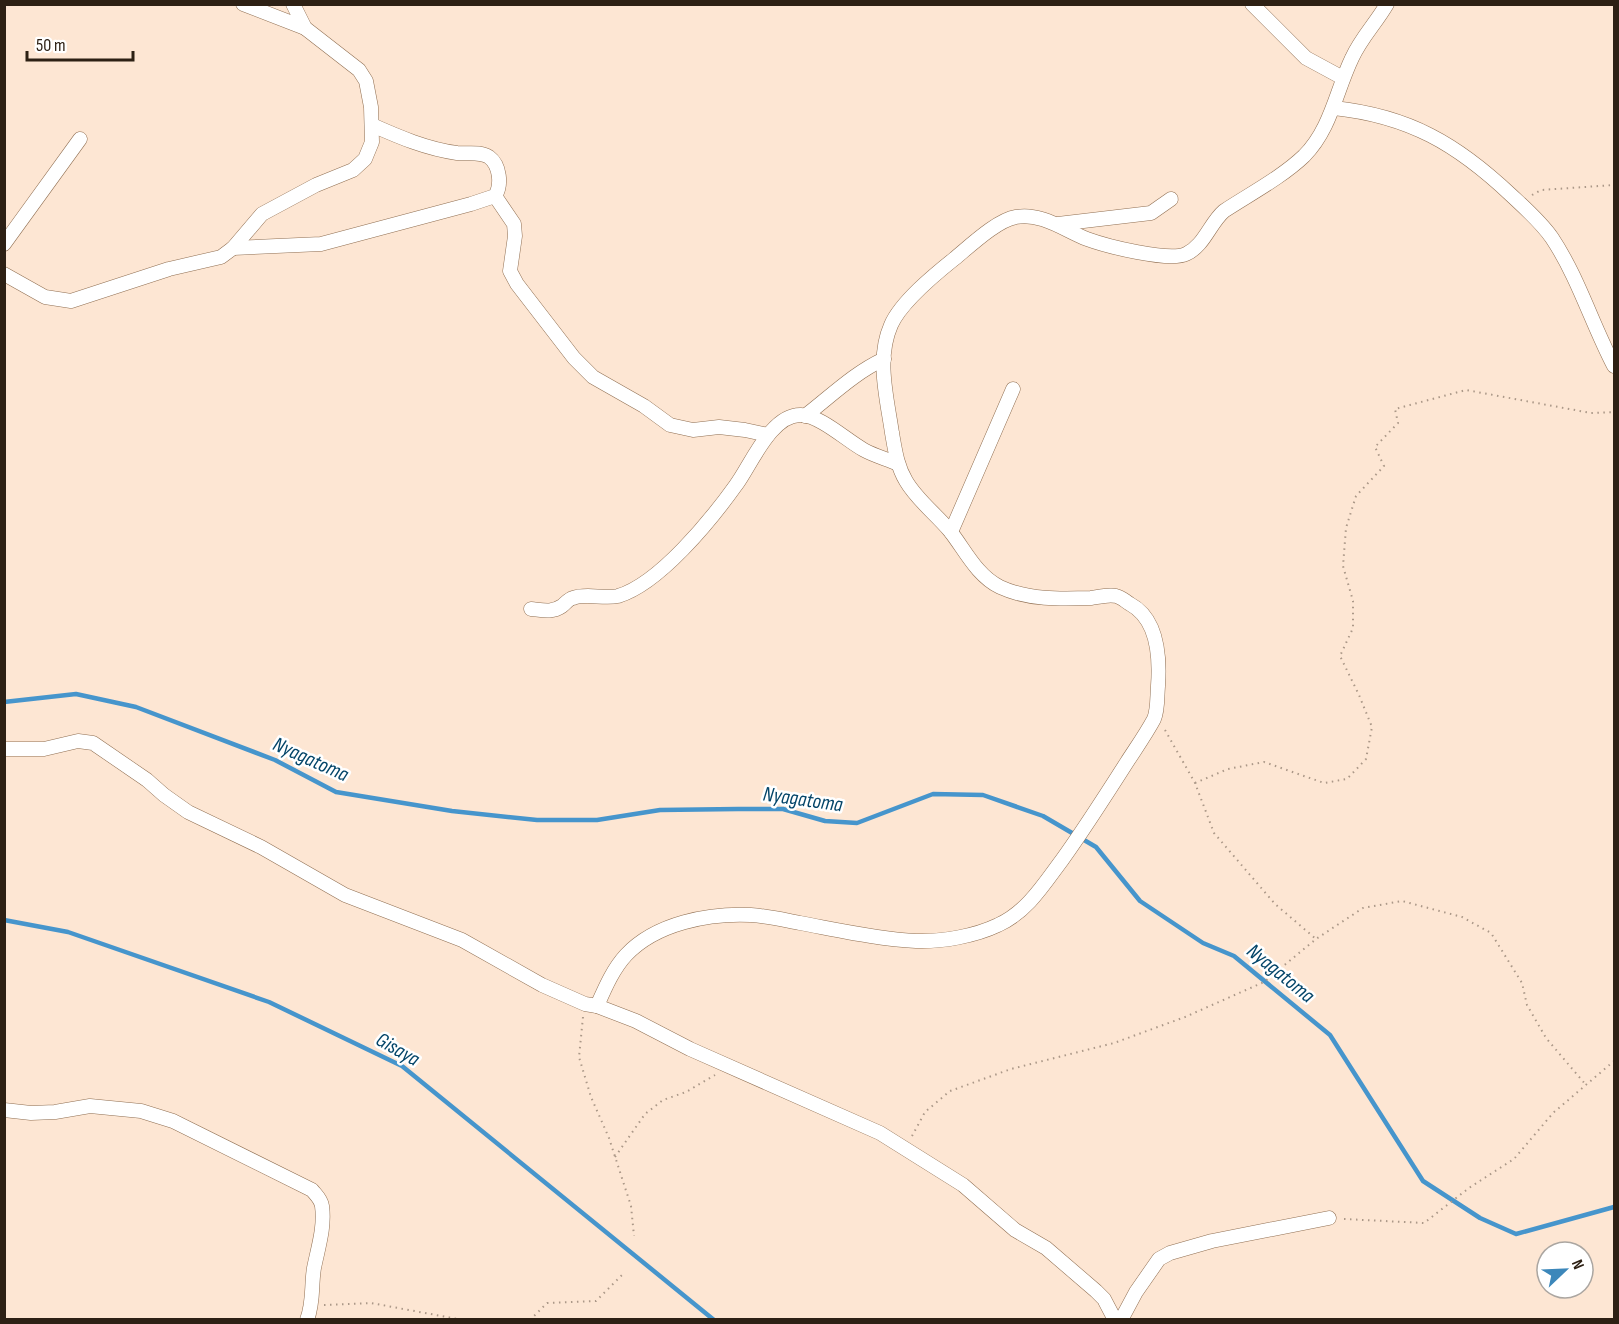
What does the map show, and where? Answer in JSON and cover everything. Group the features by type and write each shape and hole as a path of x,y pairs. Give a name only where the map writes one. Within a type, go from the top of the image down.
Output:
{"street":[{"path":"4,274 45,297 71,301 169,268 221,256 234,248 262,214 316,185 353,170 365,159 372,142 372,125 369,94 363,75 343,56 306,28 243,4"},
{"path":"293,4 306,28"},
{"path":"1252,4 1306,58 1342,78"},
{"path":"591,1005 627,954 640,943 667,928 699,919 754,915 915,941 934,941 975,933 1000,925 1024,909 1085,828 1156,715 1159,669 1153,630 1140,610 1115,595 1064,599 1034,597 998,586 978,570 951,532 919,499 905,480 898,464 884,377 885,344 892,322 937,273 964,250 992,229 1019,216 1033,217 1105,244 1141,252 1183,256 1197,246 1216,218 1224,211 1304,156 1326,126 1334,108 1342,78 1364,35 1387,4"},
{"path":"1334,108 1379,114 1407,123 1432,135 1479,166 1519,202 1538,220 1552,238 1569,268 1600,340 1614,366"},
{"path":"234,248 321,244 495,196 498,192 499,173 492,159 483,154 443,151 418,144 372,125"},
{"path":"4,244 80,139"},
{"path":"495,196 514,224 515,236 510,271 517,284 574,358 593,377 644,406 670,425 693,430 719,427 768,435"},
{"path":"1057,225 1151,213 1171,199"},
{"path":"805,416 855,375 884,360"},
{"path":"951,532 1013,389"},
{"path":"531,609 550,611 573,598 617,596 655,576 715,512 737,484 768,435 785,418 805,416 818,420 866,450 898,464"},
{"path":"4,749 44,749 78,741 93,743 188,812 261,847 345,895 462,940 542,985 636,1021 690,1049 880,1133 963,1185 1015,1230 1046,1248 1104,1299 1115,1320"},
{"path":"4,1110 43,1113 90,1106 141,1111 173,1121 302,1183 312,1190 321,1201 322,1206 320,1248 314,1268 312,1305 307,1320"},
{"path":"1120,1320 1159,1259 1170,1253 1212,1241 1329,1218"}],"path":[{"path":"1519,202 1541,190 1614,185"},
{"path":"1195,783 1228,769 1264,762 1324,783 1347,779 1366,759 1372,727 1340,656 1353,628 1353,601 1343,566 1346,528 1356,496 1384,466 1375,447 1398,423 1395,409 1466,390 1591,413 1614,412"},
{"path":"1156,715 1195,783 1214,833 1275,904 1316,939"},
{"path":"905,1149 925,1112 950,1091 1011,1069 1114,1043 1185,1017 1264,982 1316,939 1363,908 1402,901 1462,917 1491,933 1522,983 1527,1005 1546,1038 1586,1085"},
{"path":"591,1005 579,1057 591,1097 615,1157 631,1206 634,1236"},
{"path":"1329,1218 1424,1223 1469,1188 1514,1159 1553,1113 1614,1061"},
{"path":"615,1157 645,1114 663,1100 686,1092 730,1066"},
{"path":"530,1320 546,1303 596,1301 624,1273"},
{"path":"312,1305 371,1303 463,1320"}],"waterway":[{"name":"Nyagatoma","path":"4,702 76,694 136,707 275,760 336,792 452,811 537,820 597,820 660,810 783,809 825,821 857,823 933,794 983,795 1043,816 1096,847 1140,901 1203,943 1234,956 1330,1035 1423,1181 1480,1218 1516,1234 1614,1207"},
{"name":"Gisaya","path":"4,920 68,932 269,1002 402,1066 714,1320"}]}
